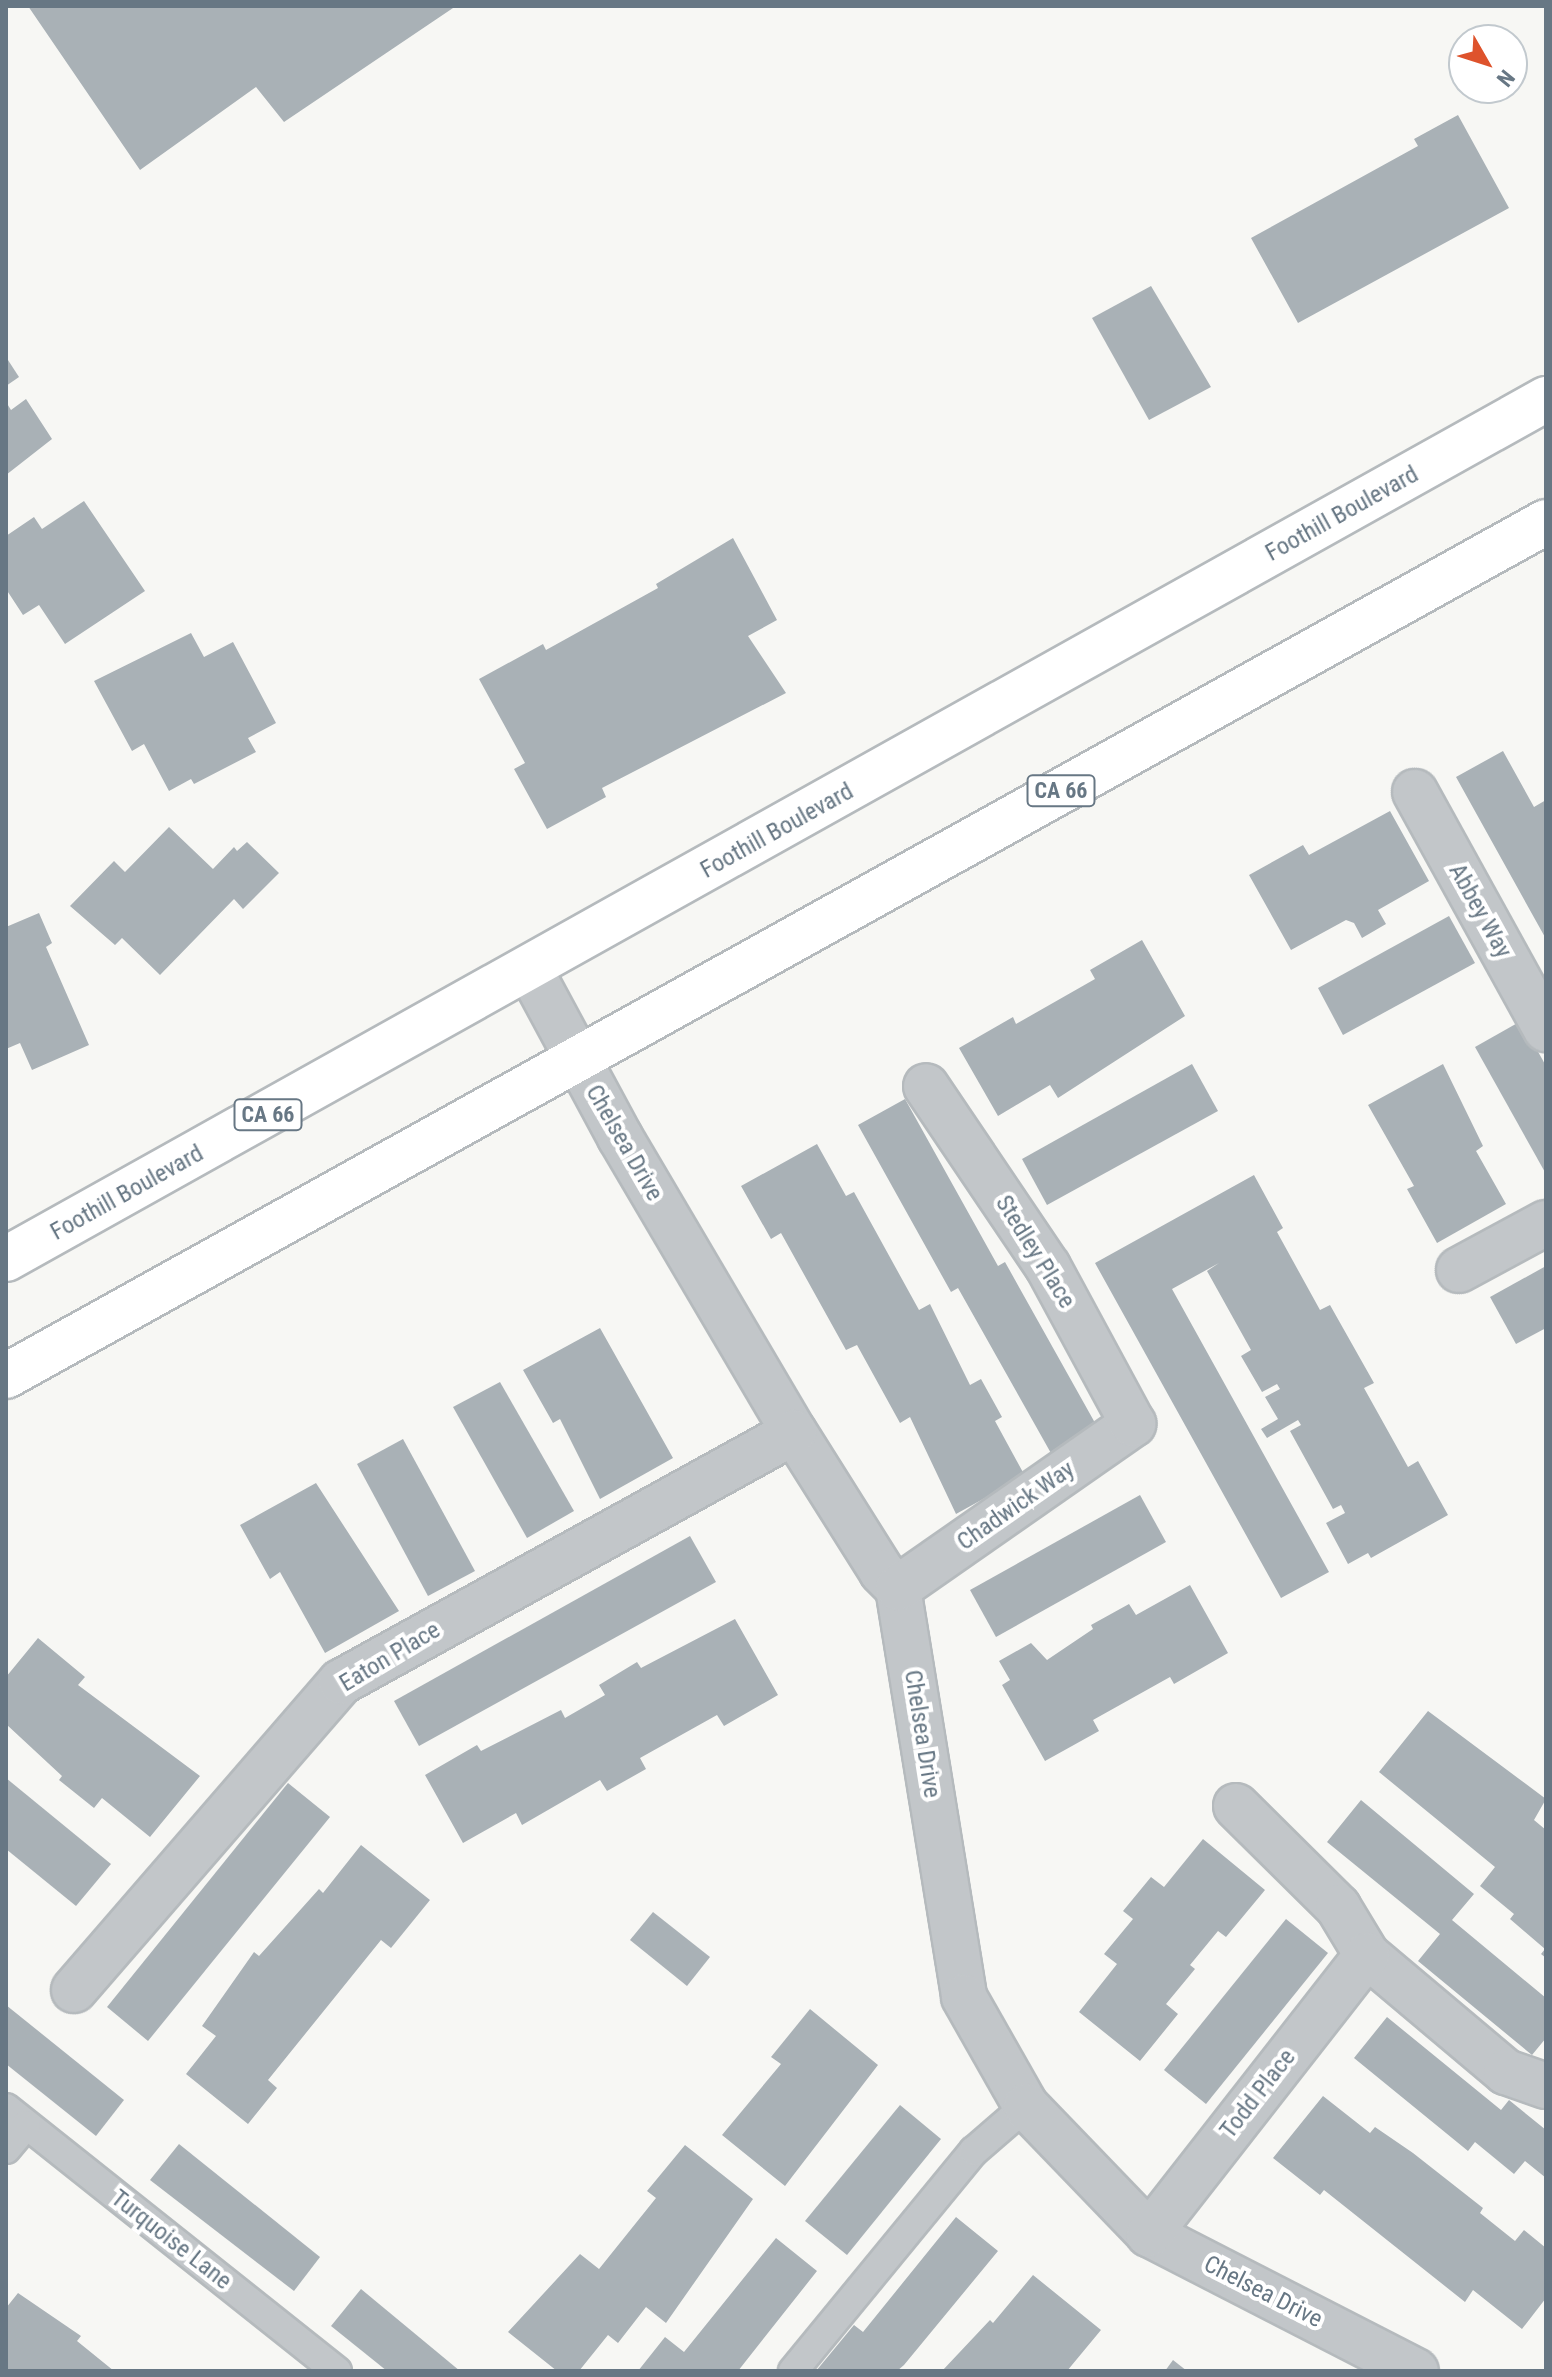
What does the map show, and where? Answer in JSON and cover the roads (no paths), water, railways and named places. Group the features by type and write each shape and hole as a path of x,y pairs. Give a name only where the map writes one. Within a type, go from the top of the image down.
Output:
{"main road":[{"name":"Foothill Boulevard","path":"6,1259 530,970 1546,399"},
{"name":"CA 66","path":"6,1376 1546,522"}],"street":[{"name":"Abbey Way","path":"1415,792 1546,1029"},
{"name":"Chelsea Drive","path":"530,970 576,1059 794,1432 882,1572 898,1588 964,1997 1026,2106 1149,2234 1409,2369"},
{"name":"Stedley Place","path":"926,1086 1048,1267 1133,1424"},
{"path":"1459,1270 1546,1223"},
{"name":"Chadwick Way","path":"898,1588 1133,1424"},
{"name":"Eaton Place","path":"74,1990 341,1682 794,1432"},
{"path":"1236,1806 1338,1907 1367,1955 1506,2072 1546,2086"},
{"name":"Todd Place","path":"1149,2234 1367,1955"}],"lane":[{"path":"793,2371 974,2151 1026,2106"},
{"path":"6,2149 16,2116"},
{"name":"Turquoise Lane","path":"16,2116 337,2371"}]}
